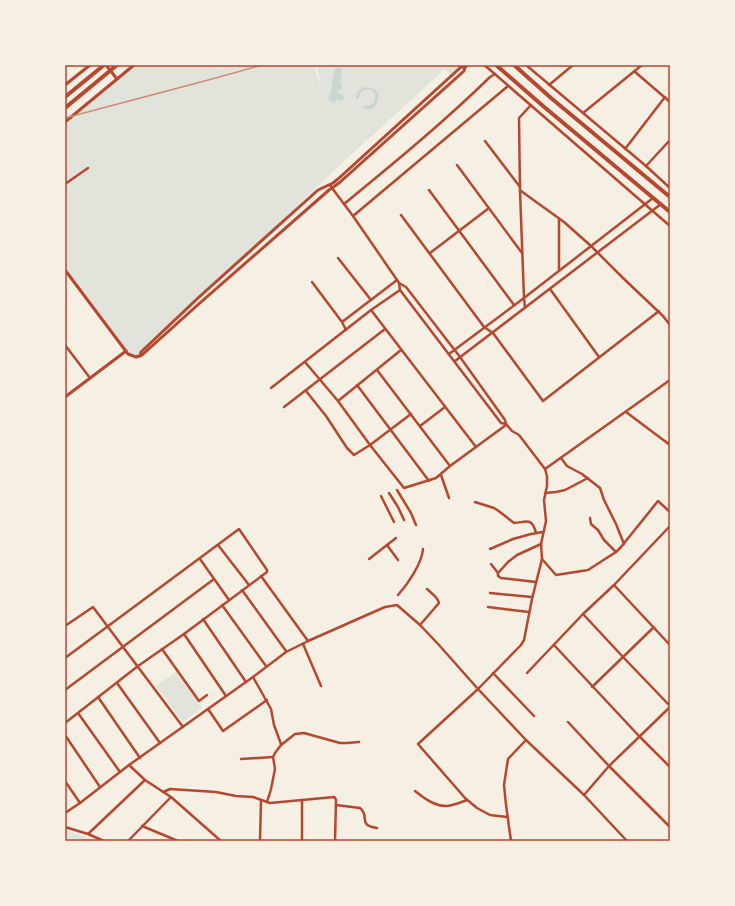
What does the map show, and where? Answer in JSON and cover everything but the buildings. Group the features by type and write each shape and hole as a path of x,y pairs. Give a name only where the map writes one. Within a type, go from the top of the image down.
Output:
{"main road":[{"path":"65,97 105,65"},
{"path":"65,108 117,65"},
{"path":"496,65 670,212"},
{"path":"514,65 551,98 670,197"}],"street":[{"path":"65,85 90,65"},
{"path":"105,65 117,79"},
{"path":"65,122 134,65"},
{"path":"484,65 670,226"},
{"path":"526,65 670,188 664,192"},
{"path":"549,84 573,65"},
{"path":"583,113 642,65"},
{"path":"140,356 141,352 216,282 318,190 338,179 461,67 466,66"},
{"path":"65,270 128,354 136,357 142,355 200,302 397,132 464,71 466,66"},
{"path":"634,71 670,102"},
{"path":"344,204 426,136 495,74"},
{"path":"353,216 508,86"},
{"path":"625,149 665,97"},
{"path":"525,308 520,189 520,118 531,105"},
{"path":"646,166 670,140"},
{"path":"485,141 520,189 591,246 659,311 670,325"},
{"path":"457,166 523,254"},
{"path":"65,184 88,168"},
{"path":"330,184 398,282 400,290 501,423 506,424"},
{"path":"429,190 514,305"},
{"path":"449,354 653,198"},
{"path":"455,361 661,204"},
{"path":"430,253 489,208"},
{"path":"401,215 484,327 493,333 543,400 659,311"},
{"path":"559,219 559,270"},
{"path":"338,258 371,300"},
{"path":"312,282 342,322 346,330"},
{"path":"342,322 398,282"},
{"path":"398,282 406,287 455,350 505,420 506,424 519,435 545,469 547,476 547,486 544,500 546,521 541,544 542,559 532,596 524,640 494,673 418,744 467,800 477,808 490,815 507,817"},
{"path":"271,388 371,310 400,290"},
{"path":"550,290 599,357"},
{"path":"371,310 476,447"},
{"path":"284,407 385,329"},
{"path":"65,345 90,378"},
{"path":"338,401 401,350"},
{"path":"65,397 126,351"},
{"path":"305,362 338,401 404,488 436,478 506,424"},
{"path":"377,370 450,466"},
{"path":"545,469 670,380"},
{"path":"358,385 429,481"},
{"path":"306,390 326,416 347,448 354,455 370,445 411,414"},
{"path":"484,399 488,396"},
{"path":"420,426 445,407"},
{"path":"625,412 670,445"},
{"path":"561,458 567,466 582,474 600,488 624,544"},
{"path":"441,474 449,498"},
{"path":"545,493 564,490 588,478"},
{"path":"397,490 416,525"},
{"path":"389,493 404,520"},
{"path":"381,496 394,522"},
{"path":"542,559 556,575 588,570 616,552 658,501 670,512"},
{"path":"475,502 494,508 514,523 531,523 534,525 536,533"},
{"path":"590,518 591,524 598,530 604,540 616,552"},
{"path":"527,672 583,614 614,585 670,526"},
{"path":"65,658 239,530 267,570 267,572 184,634 138,666 65,723"},
{"path":"490,549 514,539 543,532"},
{"path":"369,559 396,538"},
{"path":"498,573 517,554 541,544"},
{"path":"218,545 248,585"},
{"path":"387,545 398,560"},
{"path":"398,594 419,561 423,549"},
{"path":"200,559 229,600"},
{"path":"491,564 498,573 498,576 501,578 536,582"},
{"path":"261,576 308,641"},
{"path":"65,690 214,579"},
{"path":"614,585 670,645"},
{"path":"420,625 438,603 436,597 427,589"},
{"path":"242,590 286,652"},
{"path":"490,593 532,596"},
{"path":"222,605 266,666"},
{"path":"65,813 286,652 385,607 397,605 440,645 526,740 584,795 627,841"},
{"path":"65,626 93,607 183,727"},
{"path":"488,607 530,612"},
{"path":"583,614 670,707 609,766 584,795"},
{"path":"203,619 246,682"},
{"path":"592,687 654,627"},
{"path":"184,634 226,696"},
{"path":"302,644 321,686"},
{"path":"554,645 592,687 670,767"},
{"path":"162,649 199,701 207,695"},
{"path":"494,673 534,716"},
{"path":"253,677 271,709 274,725 281,746"},
{"path":"117,683 160,743"},
{"path":"98,697 140,758"},
{"path":"208,709 223,730 267,700"},
{"path":"78,713 120,772"},
{"path":"568,722 609,766 670,827"},
{"path":"267,802 275,769 275,753 295,734 304,733 347,744 359,742"},
{"path":"65,735 100,788"},
{"path":"509,841 511,840 504,785 508,759 526,740"},
{"path":"241,760 274,757"},
{"path":"129,765 145,780 171,797 221,841"},
{"path":"88,834 145,780"},
{"path":"65,781 80,803"},
{"path":"163,792 170,789 216,792 236,796 253,797 273,803 334,797 336,800 335,841"},
{"path":"415,791 427,801 442,806 452,806 467,800"},
{"path":"128,841 171,797"},
{"path":"260,841 262,800"},
{"path":"302,800 302,841"},
{"path":"336,805 360,808 364,813 364,822 369,826 377,828"},
{"path":"142,826 178,841"},
{"path":"65,827 104,841"}],"shaded area":[{"path":"133,65 314,65 321,88 317,65 464,65 451,76 445,69 341,164 142,355 136,356 126,351 65,269 65,122"},
{"path":"335,68 341,68 342,77 340,82 342,84 341,90 337,90 338,93 343,95 344,98 342,100 336,100 335,102 330,101 329,97"},
{"path":"365,87 372,88 378,92 377,103 369,109 362,107 364,105 373,104 375,96 371,90 361,92 359,98 356,99 358,92"},
{"path":"177,671 202,708 183,722 156,686"},
{"path":"65,830 95,841 65,841"}],"railway":[{"path":"65,118 262,65"}]}
